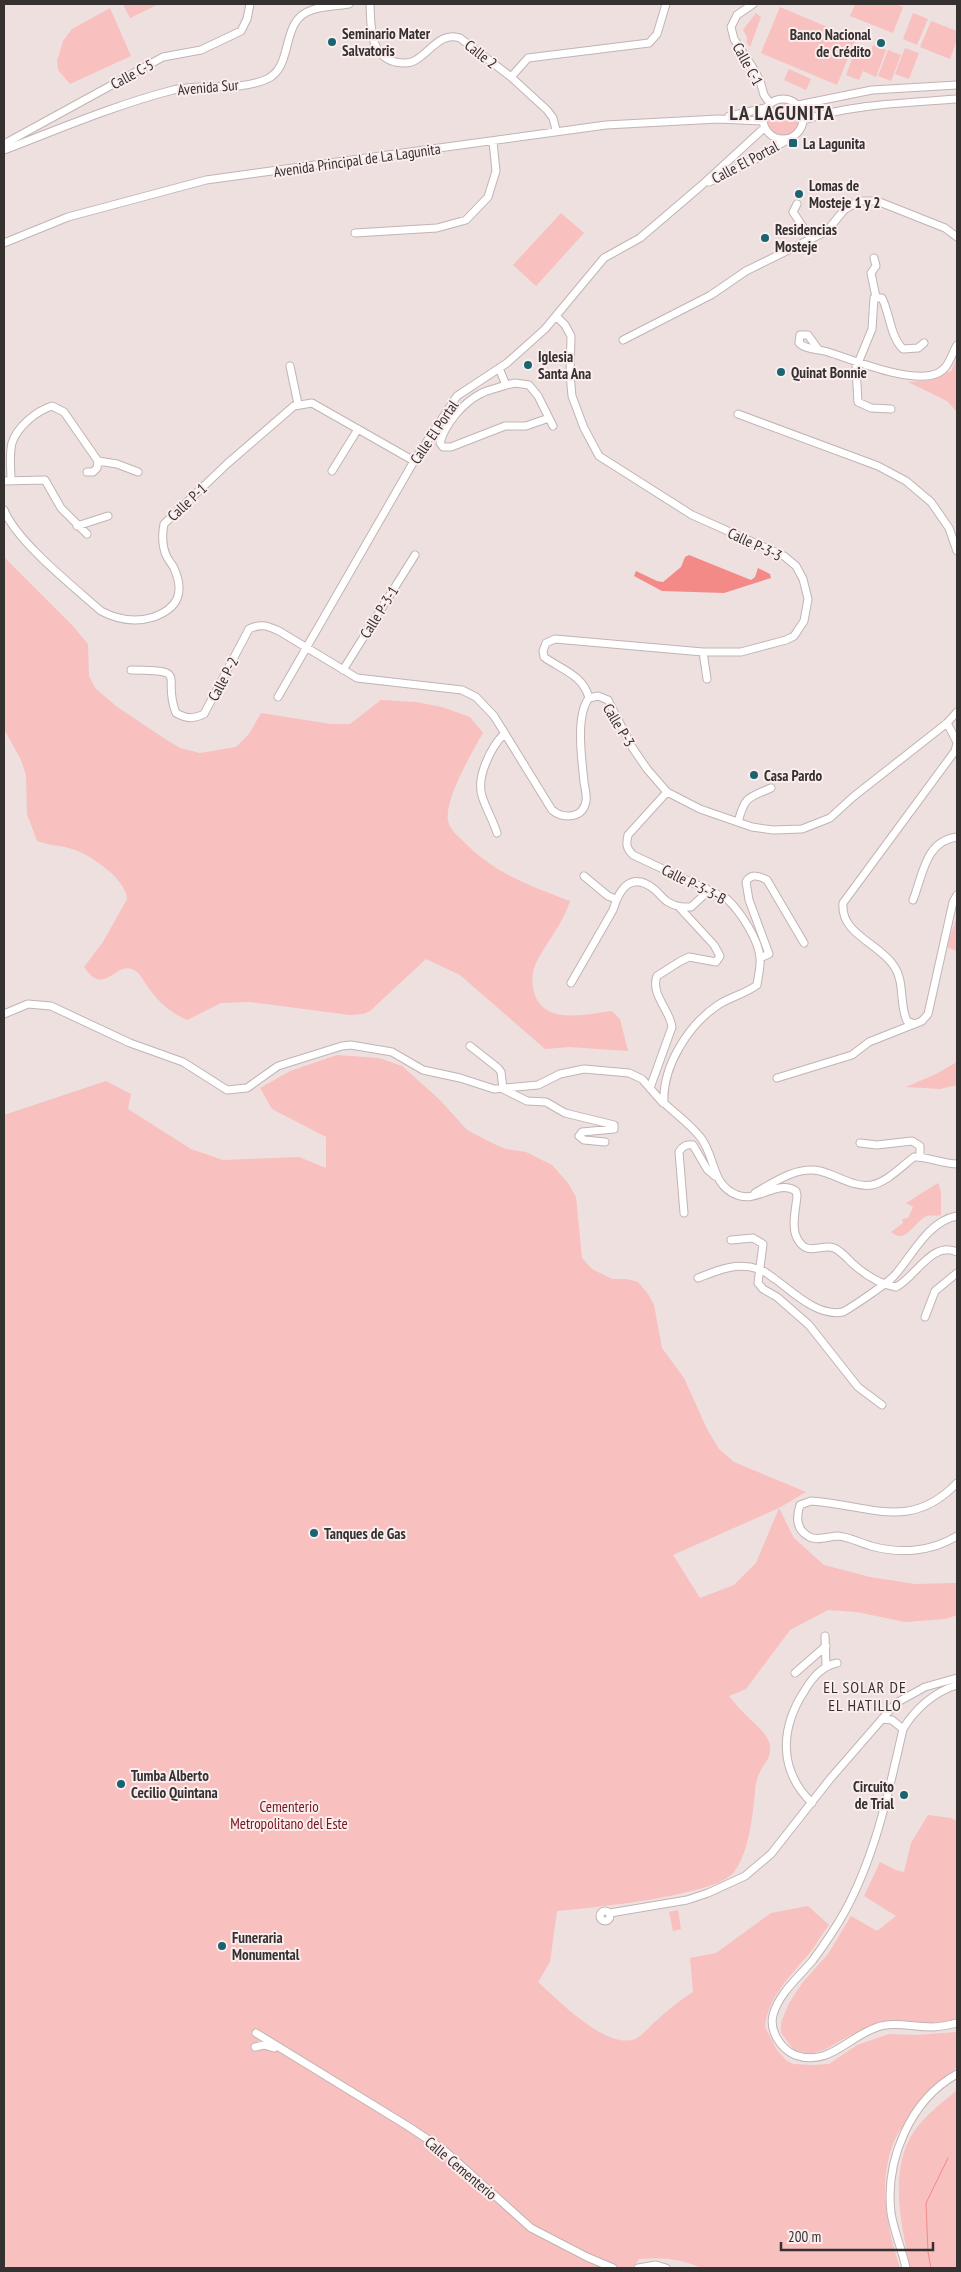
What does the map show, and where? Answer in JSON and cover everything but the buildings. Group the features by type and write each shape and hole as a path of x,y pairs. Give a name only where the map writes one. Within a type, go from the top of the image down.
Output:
{"street":[{"name":"Calle C-5","path":"4,144 163,57 201,50 241,31 247,19 250,4"},
{"name":"Avenida Sur","path":"4,150 101,114 174,90 232,86 267,79 278,71 294,21 311,10 350,4"},
{"name":"Calle 2","path":"370,4 372,35 377,50 391,61 400,63 413,62 441,40 453,36 460,38 548,110 553,118 556,130"},
{"path":"511,78 528,58 649,43 657,34 666,4"},
{"name":"Calle C-1","path":"753,4 737,15 731,27 734,39 756,74 768,105"},
{"name":"Avenida Principal de La Lagunita","path":"718,119 768,105 780,99 789,99 798,105 872,90 957,85"},
{"path":"804,120 823,114 876,105 957,99"},
{"path":"763,124 768,105"},
{"path":"788,139 800,132 804,120 798,105"},
{"name":"Avenida Principal de La Lagunita","path":"4,243 68,218 206,180 493,142 556,130 606,125 718,119 763,124 770,135 778,139 788,139"},
{"name":"Calle El Portal","path":"278,698 414,461 457,396 499,368 545,329 604,258 640,238 702,185 763,124"},
{"name":"Calle El Portal","path":"702,185 754,160 788,139"},
{"path":"355,233 437,228 466,220 488,196 496,171 493,142"},
{"path":"623,340 711,295 746,271 827,231 844,210 859,201 877,201 945,228 957,237"},
{"path":"797,204 793,212 811,239"},
{"path":"874,258 876,266 871,274 876,297 874,298 872,329 858,362 858,402 871,408 891,409"},
{"path":"876,297 882,298 892,330 898,344 903,349 918,348 924,343"},
{"name":"Calle P-3-3","path":"556,316 565,324 570,336 572,396 584,428 599,456 692,515 775,551 796,566 803,579 808,599 806,616 794,636 786,640 741,652 703,652 555,639 546,643 543,651 544,657 578,678 586,688 589,698"},
{"path":"818,349 893,373 926,376 938,373 948,365 957,345"},
{"path":"290,366 298,404 312,403 414,461"},
{"path":"499,368 506,385"},
{"path":"549,418 526,426 505,426 451,447 443,447 440,443 442,436 456,414 481,393 515,383 529,385 538,396 549,418 553,426"},
{"name":"Calle P-1","path":"4,510 8,522 101,611 114,618 127,621 143,620 156,616 173,607 178,598 180,583 166,555 162,534 164,524 228,463 298,404"},
{"path":"87,472 94,472 98,461 64,412 52,406 42,409 20,429 12,444 7,480 45,480 61,508 77,526 88,534"},
{"path":"738,414 878,466 906,481 931,502 949,528 957,551"},
{"path":"332,471 358,429"},
{"path":"98,461 117,464 138,472"},
{"path":"77,526 108,516"},
{"name":"Calle P-3-1","path":"343,670 415,555"},
{"name":"Calle P-2","path":"131,670 162,670 168,673 172,680 172,705 176,713 184,718 194,719 204,714 249,629 257,625 267,626 306,648"},
{"name":"Calle P-3","path":"306,648 357,678 462,690 476,697 494,716 552,810 561,816 572,816 581,810 586,802 582,751 582,713 584,705 589,698 598,696 608,700 632,747 647,769 667,792 700,809 752,827 773,830 802,830 830,818 853,797 947,723 957,712"},
{"path":"703,652 707,678"},
{"path":"914,1024 907,1021 902,1011 901,986 894,966 884,955 852,929 842,911 842,903 955,751 957,743 947,723"},
{"path":"497,833 493,818 481,795 480,782 496,742 504,734"},
{"path":"738,822 743,806 748,798 771,788"},
{"name":"Calle P-3-3-B","path":"664,1103 664,1081 667,1072 686,1038 698,1022 718,1004 756,985 760,958 757,946 736,907 727,899 633,855 628,849 626,844 628,835 667,792"},
{"path":"913,900 932,851 946,838 957,837"},
{"path":"584,876 608,896 616,899"},
{"path":"760,958 769,954 748,900 746,882 752,877 758,876 767,880 804,943"},
{"path":"571,983 613,910 616,899 624,886 632,882 647,884 667,902 680,907 691,907 704,895 706,888"},
{"path":"777,1078 852,1054 869,1042 914,1024 928,1014 953,902 957,895"},
{"path":"650,1088 672,1027 671,1020 655,986 657,976 690,957 716,962 720,956 714,945 680,907"},
{"path":"4,1014 28,1004 52,1006 130,1043 183,1062 227,1090 247,1088 278,1066 324,1051 351,1045 392,1052 422,1070 460,1078 494,1089 538,1085 560,1074 584,1068 629,1073 642,1079 700,1137 709,1152 716,1177"},
{"path":"470,1046 498,1068 501,1072 503,1089"},
{"path":"503,1089 527,1101 546,1102 565,1113 614,1125 614,1129 582,1132 579,1136 584,1140 606,1142"},
{"path":"860,1143 877,1145 912,1141 920,1146 920,1157"},
{"path":"684,1212 679,1152 687,1144 693,1145 707,1169 716,1177 723,1188 746,1197 756,1196 782,1186 791,1188 798,1196 794,1229 797,1239 804,1247 815,1250 830,1247 836,1249 864,1274 883,1284 896,1288 933,1256 946,1250 957,1252"},
{"path":"746,1197 799,1171 816,1171 850,1182 871,1185 878,1183 914,1157 942,1164 957,1164"},
{"path":"698,1278 723,1268 740,1266 760,1269 804,1301 818,1309 836,1313 851,1308 892,1278 917,1246 942,1222 957,1216"},
{"path":"732,1240 753,1238 763,1244 758,1283 763,1289 777,1297 808,1325 858,1387 882,1405"},
{"path":"925,1317 935,1291 957,1273"},
{"path":"957,1483 934,1503 904,1513 812,1501 800,1506 796,1517 799,1527 808,1537 817,1539 845,1538 895,1551 914,1551 933,1546 957,1536"},
{"path":"825,1636 826,1666"},
{"path":"795,1674 826,1646"},
{"path":"812,1803 793,1780 788,1765 787,1729 792,1711 813,1679 826,1666 837,1663"},
{"path":"610,1913 687,1900 708,1893 745,1876 771,1854 896,1703 915,1691 939,1682 957,1678"},
{"path":"957,1685 926,1702 913,1715 904,1729 873,1845 858,1884 824,1944 778,2002 772,2020 778,2040 786,2049 793,2054 809,2058 834,2053 864,2034 882,2026 934,2027 957,2023"},
{"path":"882,1719 892,1720 904,1729"},
{"name":"Calle Cementerio","path":"256,2033 406,2124 444,2150 531,2228 572,2250 613,2268"},
{"name":"Calle Cementerio","path":"255,2047 264,2045 282,2050"},
{"path":"906,2268 896,2238 891,2211 891,2184 894,2162 904,2134 919,2109 938,2088 957,2074"},
{"path":"638,2268 666,2268"}],"green space":[{"path":"123,4 159,4 130,18"},
{"path":"855,4 895,4 903,7 893,33 850,16"},
{"path":"780,7 856,39 837,85 761,53"},
{"path":"110,8 131,56 70,84 58,70 57,61 63,41 72,29"},
{"path":"756,13 761,17 750,47 743,30"},
{"path":"913,13 928,19 917,45 903,39"},
{"path":"931,21 957,31 957,40 950,59 920,47"},
{"path":"873,45 886,50 876,77 863,71 859,80 846,75 856,48 869,53 869,56"},
{"path":"905,48 919,53 909,79 895,74"},
{"path":"888,50 901,55 891,81 878,76"},
{"path":"789,69 811,79 806,90 784,80"},
{"path":"782,102 794,107 799,119 794,131 782,136 770,131 765,119 770,107"},
{"path":"561,213 584,233 536,286 513,265"},
{"path":"957,358 957,412 947,401 908,382 926,381 951,371"},
{"path":"4,557 73,626 88,644 89,676 95,688 116,706 180,748 200,753 236,747 249,734 261,713 331,724 350,724 381,700 416,702 442,707 470,717 483,733 454,789 448,812 450,827 476,853 500,870 527,884 570,901 560,924 534,967 534,992 539,1003 546,1010 556,1014 578,1015 612,1011 620,1019 628,1051 569,1047 545,1049 460,975 426,959 370,1011 363,1014 350,1015 250,1002 221,1003 187,1020 172,1012 163,1004 137,972 123,969 105,979 92,976 84,967 103,942 127,899 121,884 99,863 70,848 37,841 27,814 26,775 21,760 4,729"},
{"path":"957,917 957,951 946,947"},
{"name":"Cementerio Metropolitano del Este","path":"337,1055 379,1058 402,1066 440,1100 467,1130 506,1149 526,1152 552,1165 568,1183 576,1197 582,1258 592,1269 612,1279 626,1279 638,1282 648,1294 654,1305 662,1348 684,1378 707,1429 719,1449 734,1462 806,1492 779,1508 794,1538 824,1565 870,1577 915,1584 957,1583 957,1615 946,1619 905,1622 857,1612 828,1610 790,1630 746,1689 729,1696 760,1729 770,1744 769,1757 756,1781 747,1844 734,1872 723,1880 703,1888 679,1894 623,1904 557,1911 550,1962 538,1982 570,2011 598,2031 612,2038 625,2041 637,2038 670,2008 693,1992 690,1958 716,1953 771,1913 808,1906 829,1925 809,1954 781,1987 770,2006 765,2027 777,2050 786,2060 793,2064 829,2064 857,2045 889,2034 916,2035 957,2032 957,2068 931,2090 899,2131 891,2149 885,2183 885,2200 887,2218 900,2268 702,2268 671,2259 656,2258 639,2259 633,2268 9,2268 4,2265 4,1115 106,1081 131,1094 128,1109 191,1149 223,1160 299,1157 326,1168 326,1137 272,1109 260,1088 290,1071","holes":["779,1508 756,1563 734,1585 700,1598 673,1555"]},
{"path":"957,1062 957,1085 940,1089 906,1087 936,1074"},
{"path":"938,1183 941,1192 941,1215 925,1217 905,1235 896,1235 891,1232 903,1223 902,1219 908,1218 913,1207 906,1203"},
{"path":"928,1815 951,1818 957,1821 957,2020 926,2024 903,2020 879,2024 849,2036 826,2049 810,2054 794,2050 781,2033 781,2023 789,2003 803,1982 828,1954 851,1916 877,1931 896,1916 864,1896 880,1862 904,1872 911,1843"},
{"path":"678,1910 681,1929 673,1931 669,1912"},
{"path":"957,2090 957,2268 910,2268 899,2199 901,2165 905,2149 922,2121"}],"shaded area":[{"path":"689,555 751,580 755,577 758,568 770,574 771,578 724,593 662,591 634,576 636,571 663,582 681,567 685,557"}],"waterway":[{"path":"931,2268 928,2252 926,2203 948,2158"}],"place":[{"name":"Seminario Mater Salvatoris","path":"332,42"},
{"name":"Banco Nacional de Crédito","path":"881,43"},
{"name":"La Lagunita","path":"793,143"},
{"name":"Lomas de Mosteje 1 y 2","path":"799,194"},
{"name":"Residencias Mosteje","path":"765,238"},
{"name":"Iglesia Santa Ana","path":"528,365"},
{"name":"Quinat Bonnie","path":"781,372"},
{"name":"Casa Pardo","path":"754,775"},
{"name":"Tanques de Gas","path":"314,1533"},
{"name":"Tumba Alberto Cecilio Quintana","path":"121,1784"},
{"name":"Circuito de Trial","path":"904,1795"},
{"name":"Funeraria Monumental","path":"222,1946"}],"district":[{"name":"LA LAGUNITA","path":"782,113"},
{"name":"EL SOLAR DE EL HATILLO","path":"865,1696"}]}
